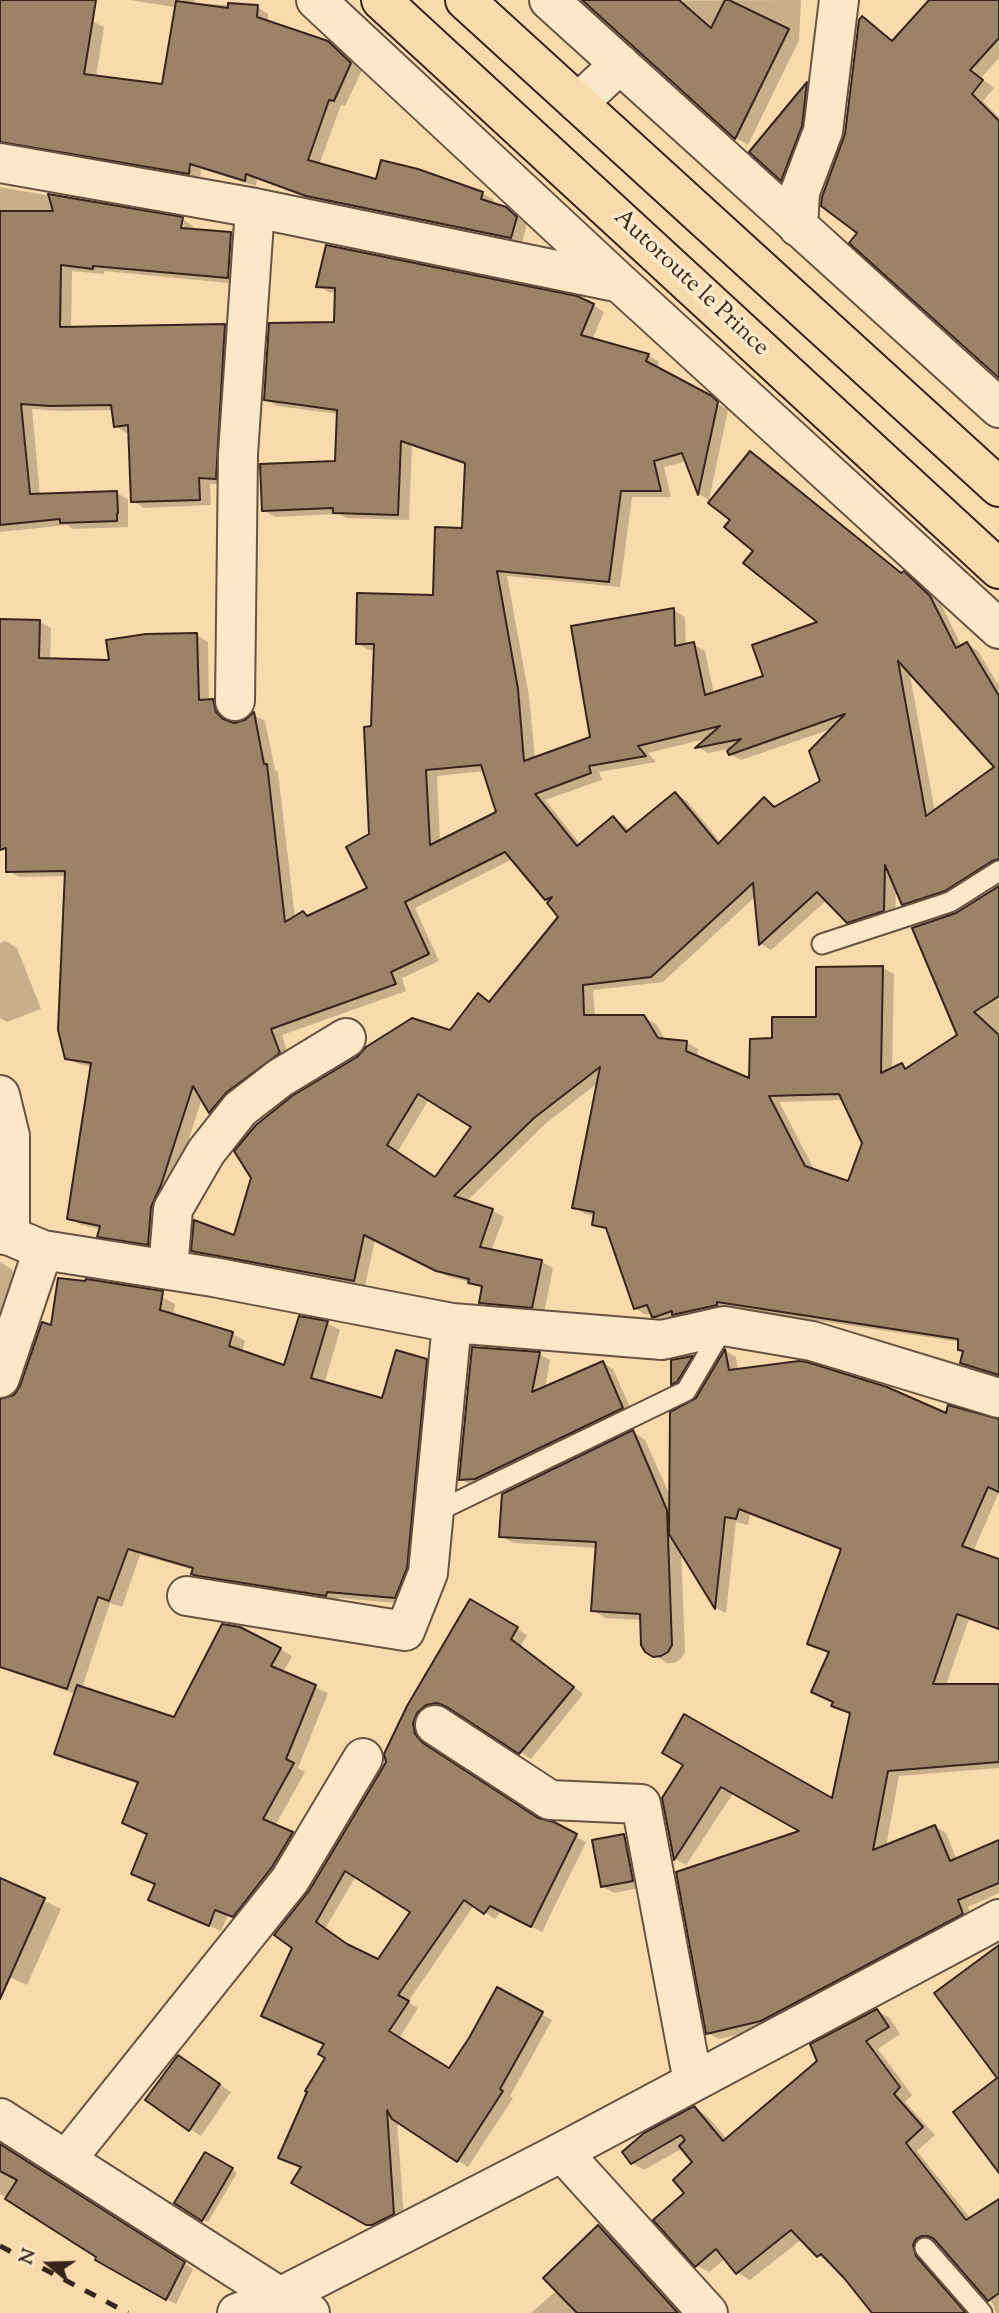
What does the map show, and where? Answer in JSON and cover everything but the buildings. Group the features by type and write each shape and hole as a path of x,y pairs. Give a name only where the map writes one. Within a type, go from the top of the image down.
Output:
{"main road":[{"name":"Autoroute le Prince","path":"381,0 999,569"},
{"path":"465,0 999,487"}],"street":[{"path":"316,0 620,283 999,629"},
{"path":"549,0 999,408"},
{"path":"798,227 800,192 823,131 839,0"},
{"path":"578,103 620,64"},
{"path":"0,163 254,208 620,283"},
{"path":"235,701 238,454 254,208"},
{"path":"168,1270 173,1209 206,1152 240,1109 280,1078 346,1038"},
{"path":"0,1095 10,1136 18,1240 0,1378"},
{"path":"18,1240 452,1324 662,1340 724,1326 812,1341 999,1398"},
{"path":"187,1595 405,1632 428,1573 452,1324"},
{"path":"435,1725 550,1800 641,1804 693,2082"},
{"path":"66,2160 290,1880 363,1758"},
{"path":"237,2313 295,2305 562,2152 999,1919"},
{"path":"0,2118 295,2305"},
{"path":"562,2152 708,2313"}],"lane":[{"path":"822,944 950,902 999,871"},
{"path":"434,1513 686,1391 724,1326"},
{"path":"925,2248 982,2313"}],"railway":[{"path":"0,2246 128,2313"}]}
